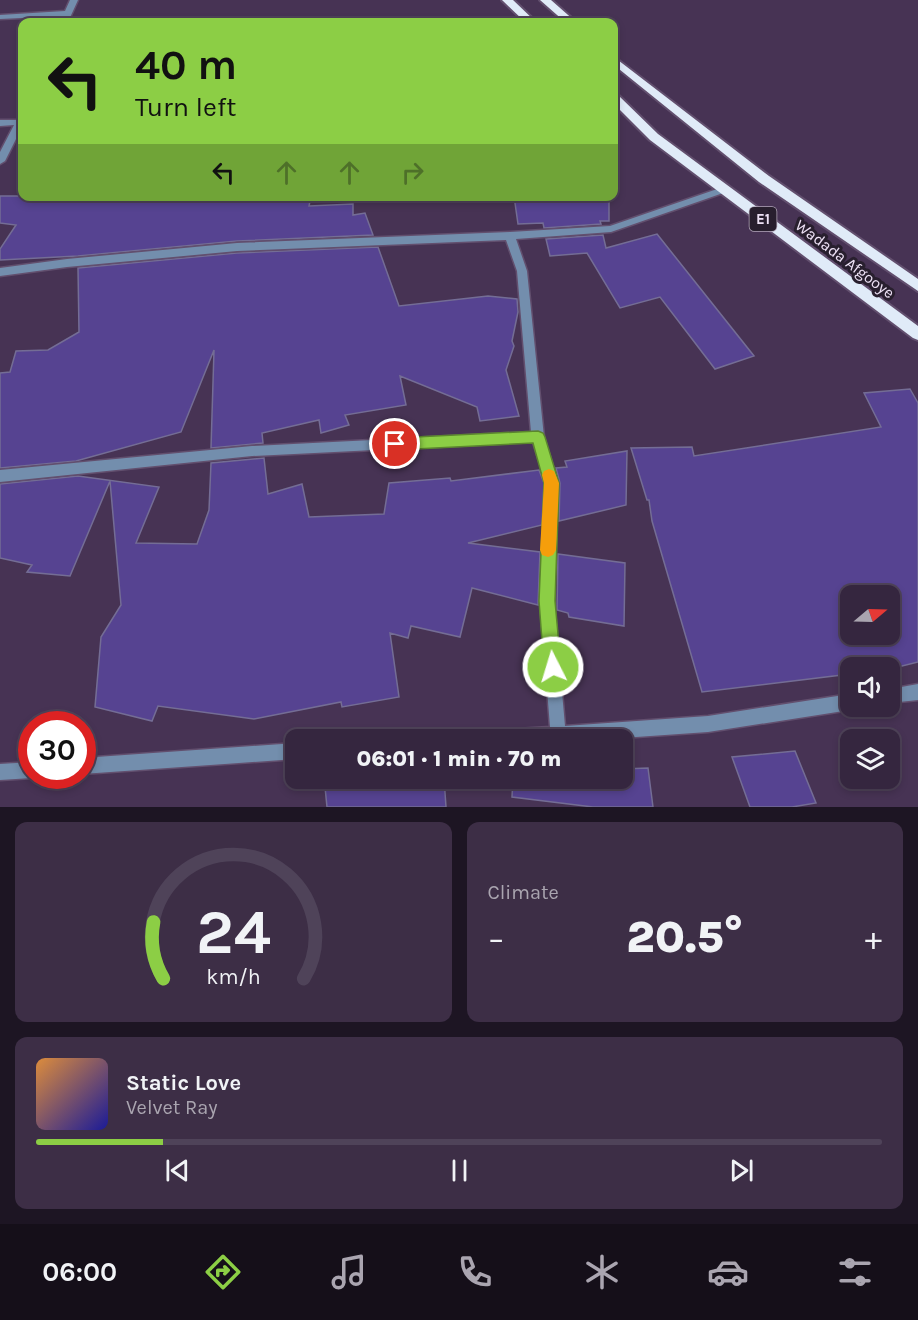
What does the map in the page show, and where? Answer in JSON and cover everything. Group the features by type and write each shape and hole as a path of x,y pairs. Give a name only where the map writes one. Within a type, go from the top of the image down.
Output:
{"highway":[{"path":"507,0 527,18"},
{"path":"545,0 566,18"},
{"name":"Wadada Afgooye","path":"618,63 764,179 918,286"},
{"name":"Wadada Afgooye","path":"618,102 654,136 723,190 918,334"}],"street":[{"path":"66,18 74,0"},
{"path":"0,17 68,13"},
{"path":"0,123 18,121"},
{"path":"0,161 18,128"},
{"path":"0,272 68,263 237,247 510,236 611,229 723,190"},
{"path":"510,236 522,271 538,437 552,483 547,601 558,729"},
{"path":"0,476 252,452 538,437"},
{"path":"900,695 918,692"},
{"path":"633,729 708,724 840,704"},
{"path":"96,765 285,752"},
{"path":"0,772 18,771"}],"building":[{"path":"0,196 18,196 18,201 310,201 309,206 353,204 353,215 365,213 373,235 237,241 78,256 0,260 0,249 16,225 0,223"},
{"path":"515,201 609,201 609,221 600,221 601,224 544,228 543,223 518,224"},
{"path":"657,234 754,356 715,369 660,297 620,308 587,253 550,256 546,239 603,235 606,248"},
{"path":"378,247 399,306 488,296 517,299 518,312 512,341 514,346 506,370 519,416 480,421 477,407 400,376 406,405 345,415 349,425 321,433 319,420 262,433 263,443 211,448 214,350 181,432 76,461 0,468 0,373 10,372 16,351 48,350 79,332 78,268 237,253"},
{"path":"910,389 918,403 918,662 900,666 900,657 840,657 840,675 702,692 652,521 649,500 647,500 631,448 692,447 694,456 881,427 864,393"},
{"path":"627,451 626,505 559,521 560,483 556,468 567,467 565,461"},
{"path":"264,458 268,494 302,484 309,517 384,514 389,483 450,478 451,481 539,470 544,483 542,525 468,543 540,552 538,605 472,588 460,637 411,626 408,638 390,633 399,697 342,707 341,702 254,719 158,706 152,721 95,707 101,637 121,605 110,481 70,576 27,572 32,565 0,558 0,484 78,476 159,487 136,543 197,544 209,510 211,463"},
{"path":"558,554 625,563 624,626 569,617 568,613 557,610"},
{"path":"795,751 816,803 792,807 750,807 732,757"},
{"path":"648,768 653,807 593,807 512,797 512,789 633,789 633,769"},
{"path":"325,789 445,789 446,807 327,807"}],"slow traffic":[{"path":"548,550 552,483 549,475"}],"route":[{"path":"395,444 538,437 552,483 547,601 553,667"}]}
